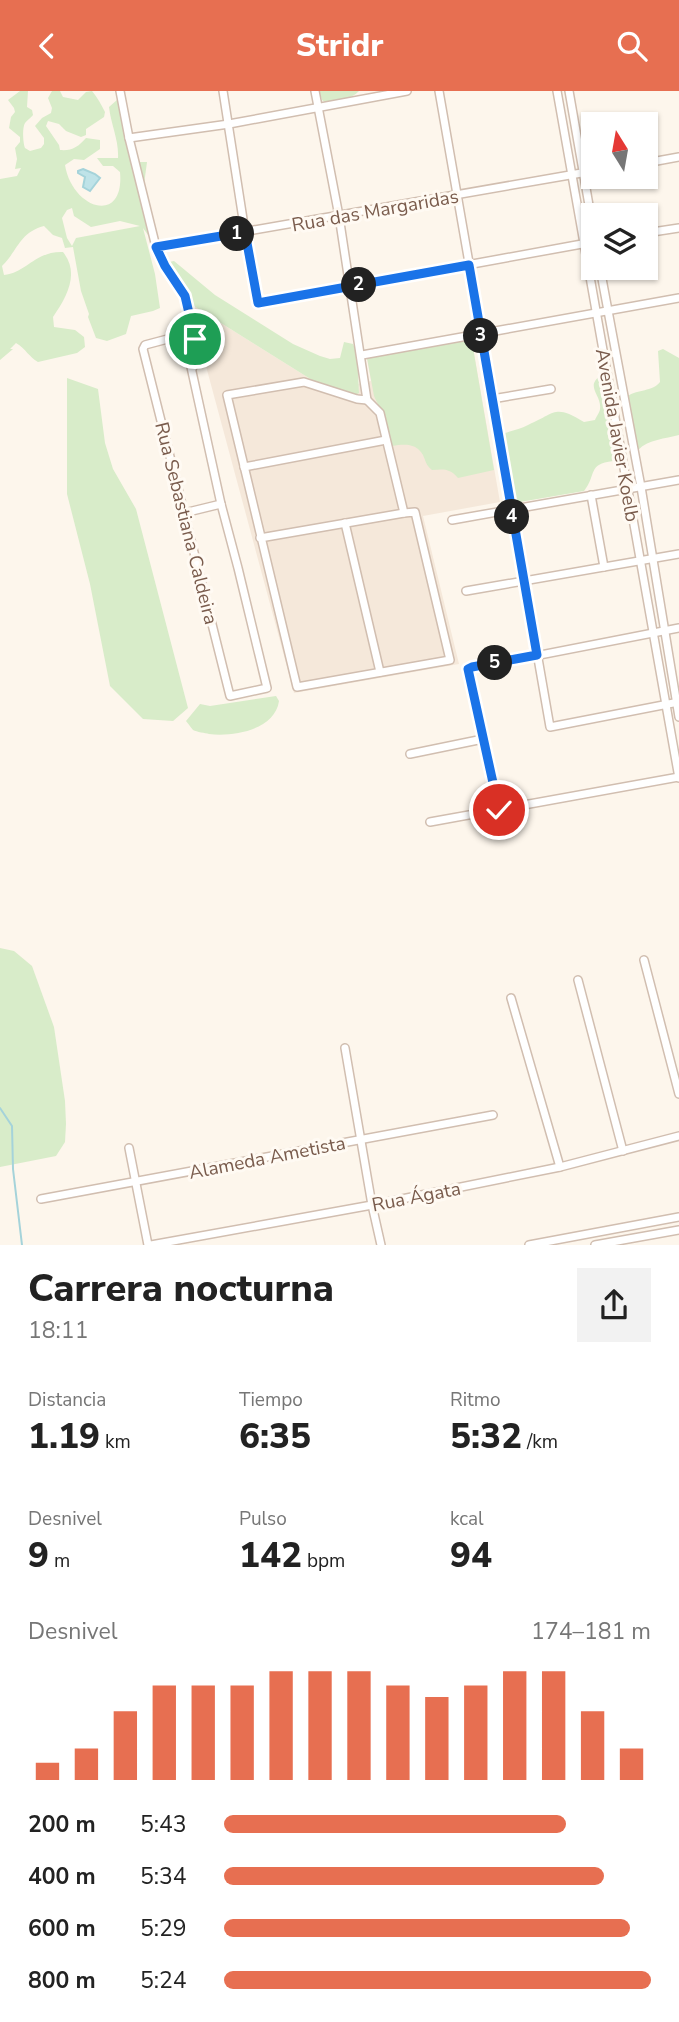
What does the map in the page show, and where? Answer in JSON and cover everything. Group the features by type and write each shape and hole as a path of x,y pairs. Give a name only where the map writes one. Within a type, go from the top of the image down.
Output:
{"street":[{"path":"120,91 156,247 185,296 194,332 192,374"},
{"path":"223,91 258,303 581,244"},
{"path":"315,91 351,286 367,400 380,413 404,513"},
{"path":"129,138 229,124 407,91"},
{"path":"439,91 550,727 678,702"},
{"name":"Avenida Javier Koelb","path":"557,91 581,226"},
{"path":"569,91 581,167"},
{"path":"658,161 679,157"},
{"name":"Rua das Margaridas","path":"156,247 581,173"},
{"path":"658,231 679,228"},
{"name":"Avenida Javier Koelb","path":"591,280 679,777"},
{"name":"Avenida Javier Koelb","path":"602,280 641,487 679,717"},
{"path":"362,355 679,298"},
{"path":"184,513 221,504 184,335 194,332"},
{"name":"Rua Sebastiana Caldeira","path":"184,335 145,345 143,349 230,696 267,688 221,504"},
{"path":"260,538 413,512 416,514 450,660 297,687 260,538 227,395 304,382 367,400"},
{"path":"492,399 551,389"},
{"path":"244,467 386,440"},
{"path":"452,520 679,480"},
{"path":"591,495 604,567"},
{"path":"345,523 380,672"},
{"path":"466,591 679,554"},
{"path":"499,810 468,669 679,628"},
{"path":"410,754 482,739"},
{"path":"430,822 679,777"},
{"path":"644,960 679,1094"},
{"path":"578,980 623,1151"},
{"path":"511,998 560,1167"},
{"path":"345,1048 380,1245"},
{"name":"Alameda Ametista","path":"41,1199 493,1115"},
{"name":"Rua Ágata","path":"150,1245 372,1205 560,1167 679,1136"},
{"path":"129,1148 150,1245"},
{"path":"530,1245 679,1217"},
{"path":"595,1245 679,1230"}],"shaded area":[{"path":"189,303 312,380 359,393 358,384 371,381 367,358 472,342 500,502 423,516 459,664 294,693"}],"green space":[{"path":"20,91 28,91 27,107 32,110 33,115 25,123 23,135 25,148 30,151 41,148 44,144 44,138 35,126 51,113 48,98 52,91 60,91 63,97 78,100 86,92 92,91 105,112 104,117 86,129 86,135 81,137 48,121 46,126 60,150 75,148 86,138 100,140 100,149 84,160 74,159 65,165 77,192 97,205 107,205 114,200 119,189 120,172 113,166 103,166 97,158 118,158 109,107 117,100 125,106 135,151 132,166 136,162 147,162 143,192 148,212 146,222 158,238 148,235 143,228 155,274 160,308 131,316 126,334 107,341 96,338 88,317 73,247 65,248 62,238 53,235 44,226 24,237 2,266 4,275 45,255 63,252 71,268 71,277 67,293 53,317 54,327 75,330 84,337 85,347 77,353 38,362 16,343 0,360 0,179 17,176 21,168 15,169 15,148 20,137 9,128 15,112 8,100","holes":["72,208 74,216 91,227 120,221 140,226 76,238 72,246 62,218 67,210"]},
{"path":"319,91 359,91 348,98 326,103"},
{"path":"174,261 215,295 293,344 330,359 340,358 344,342 353,344 357,353 359,393 354,396 312,380 189,303 170,268 169,262"},
{"path":"470,339 494,470 458,478 446,470 432,470 414,446 392,446 374,396 367,358"},
{"path":"663,349 679,358 679,435 652,441 638,450 635,449 628,396 660,382 658,351"},
{"path":"600,376 615,457 613,461 605,462 596,468 584,491 514,503 502,434 555,412 567,413 584,422 595,420 600,404 594,384"},
{"path":"67,378 98,389 105,443 113,469 136,509 188,708 173,721 143,719 110,686 90,584 67,494"},
{"path":"276,696 279,701 270,719 241,733 209,734 193,730 186,721 200,704 210,706"},
{"path":"0,948 14,951 32,966 54,1027 66,1124 65,1142 56,1156 0,1167"}],"water":[{"path":"83,169 100,178 90,191 83,187 85,177 78,173"}],"waterway":[{"path":"0,1108 12,1126 13,1169 22,1245"}],"route":[{"path":"195,339 185,296 156,247 245,232 258,303 469,265 537,655 468,669 499,810"}]}
